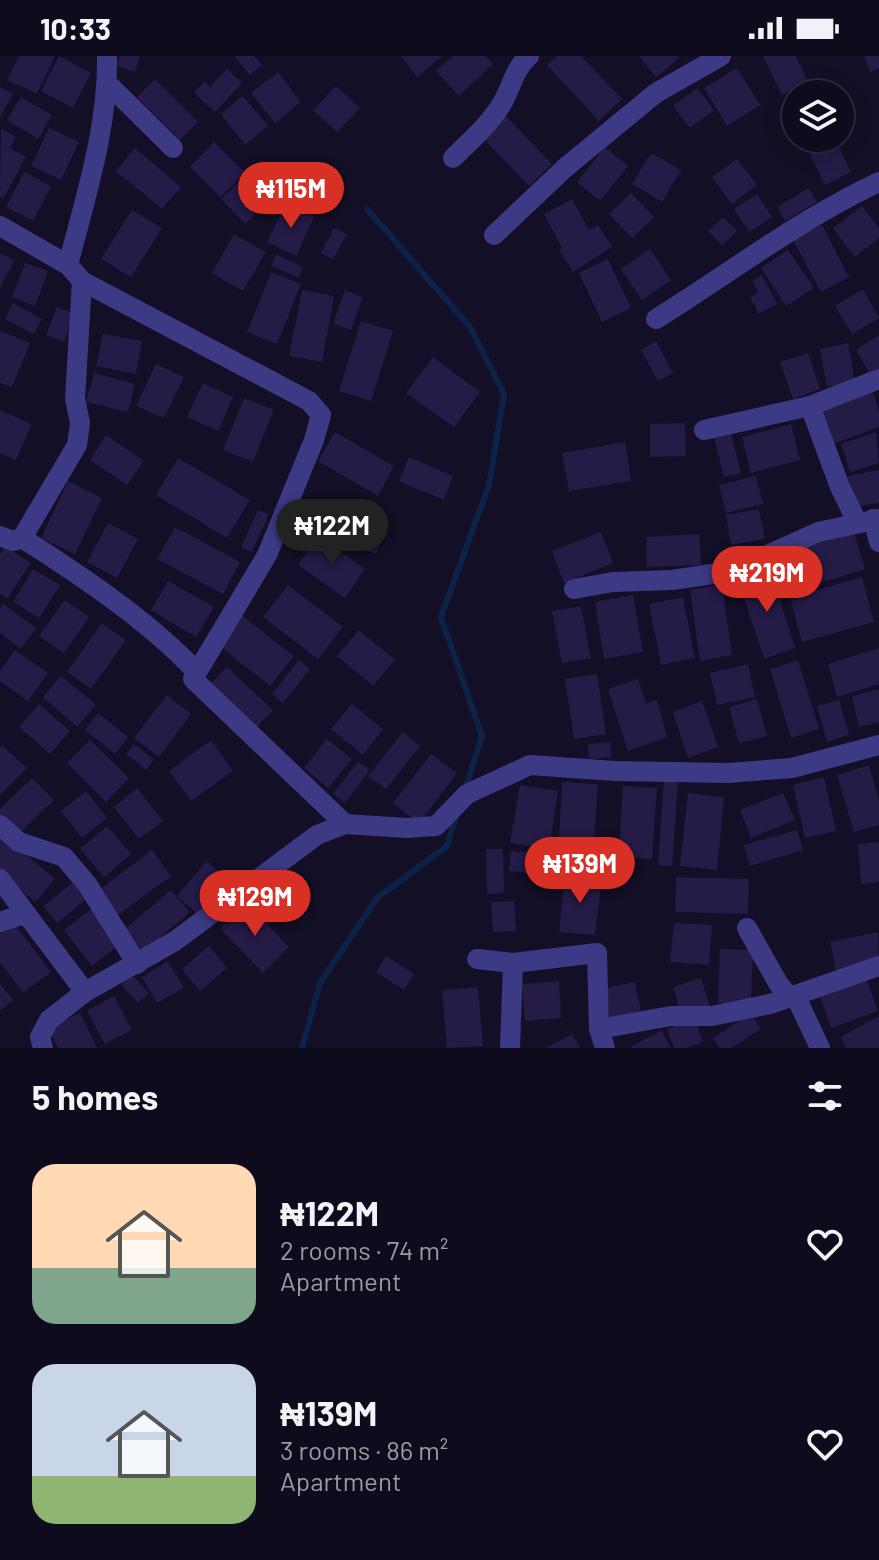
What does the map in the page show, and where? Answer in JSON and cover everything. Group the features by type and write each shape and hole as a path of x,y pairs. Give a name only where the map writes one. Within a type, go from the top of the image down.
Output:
{"street":[{"path":"68,265 102,131 107,56"},
{"path":"453,158 486,126 503,102 518,65 529,56"},
{"path":"494,235 566,167 656,93 721,56"},
{"path":"107,83 173,148"},
{"path":"656,319 726,276 785,234 879,182"},
{"path":"0,226 68,265 82,281 309,401 321,415 314,440 267,555 193,679 345,824"},
{"path":"0,536 13,541 22,538 77,445 80,423 75,399 82,281"},
{"path":"704,430 810,406 879,379"},
{"path":"810,406 840,487 870,520 879,542"},
{"path":"574,589 613,582 672,580 732,571 818,532 870,520"},
{"path":"22,538 60,562 169,643 196,671"},
{"path":"43,1048 40,1037 49,1020 85,992 175,941 317,835 345,824 407,828 436,826 467,794 530,765 603,771 728,773 792,768 879,745"},
{"path":"307,790 317,835"},
{"path":"0,825 19,842 64,857 87,884 137,964"},
{"path":"0,879 85,992"},
{"path":"0,922 24,914"},
{"path":"747,928 778,983 792,996 820,1048"},
{"path":"477,959 513,963 597,953 602,1038 671,1016 712,1016 770,1004 879,966"},
{"path":"510,1048 513,963"}],"building":[{"path":"19,56 55,56 37,94 7,80"},
{"path":"59,56 91,73 73,108 41,91"},
{"path":"120,56 140,56 135,72 117,66"},
{"path":"234,56 254,56 262,65 250,75"},
{"path":"401,56 442,56 417,77"},
{"path":"453,56 485,56 493,64 459,96 436,71"},
{"path":"557,56 581,56 622,99 599,121 547,65"},
{"path":"639,56 677,56 679,58 656,77"},
{"path":"763,56 796,56 807,80 782,80 782,95"},
{"path":"864,56 879,56 879,68 870,72"},
{"path":"737,68 760,105 727,126 704,88"},
{"path":"227,69 242,83 215,112 194,93 204,81 210,87"},
{"path":"278,72 301,102 275,123 251,93"},
{"path":"155,79 198,122 180,140 137,97"},
{"path":"336,86 360,108 337,132 313,110"},
{"path":"0,87 13,94 0,117"},
{"path":"697,88 714,110 690,128 673,106"},
{"path":"243,96 268,126 245,145 221,114"},
{"path":"21,97 52,115 38,139 7,120"},
{"path":"503,113 552,164 529,186 480,135"},
{"path":"49,128 79,142 61,180 31,166"},
{"path":"1,129 16,137 10,148 26,157 3,199 0,197"},
{"path":"214,142 245,173 220,197 190,167"},
{"path":"605,147 628,166 600,201 577,182"},
{"path":"135,148 181,187 162,209 116,171"},
{"path":"809,152 841,152 851,172 825,185"},
{"path":"651,153 681,170 662,202 632,184"},
{"path":"737,159 757,185 732,204 712,177"},
{"path":"24,172 51,186 33,221 6,207"},
{"path":"242,179 266,204 245,224 221,199"},
{"path":"809,188 817,202 785,221 777,207"},
{"path":"631,193 654,217 632,238 609,214"},
{"path":"757,194 772,217 749,232 734,209"},
{"path":"572,199 589,230 598,225 612,247 573,272 544,214"},
{"path":"286,204 314,217 296,256 267,242"},
{"path":"862,206 879,228 879,238 855,257 833,228"},
{"path":"132,210 162,228 131,277 101,259"},
{"path":"723,217 737,231 722,245 708,231"},
{"path":"822,225 849,277 821,292 793,240"},
{"path":"334,228 347,234 333,259 321,253"},
{"path":"234,234 266,252 243,291 212,273"},
{"path":"650,249 671,280 642,300 621,269"},
{"path":"788,250 814,288 786,306 761,268"},
{"path":"0,253 14,261 0,288"},
{"path":"276,254 303,267 298,278 271,265"},
{"path":"608,259 631,308 602,322 579,273"},
{"path":"25,263 48,271 35,306 12,297"},
{"path":"271,272 301,284 277,344 247,332"},
{"path":"762,275 777,304 759,314 750,297 758,292 752,281"},
{"path":"863,289 879,318 852,334 835,306"},
{"path":"302,290 334,296 322,362 289,356"},
{"path":"345,290 363,297 351,330 333,324"},
{"path":"13,303 42,319 34,334 5,319"},
{"path":"57,307 75,314 64,342 46,335"},
{"path":"361,321 393,331 371,401 339,391"},
{"path":"0,331 30,343 12,387 0,383"},
{"path":"103,334 142,341 136,374 96,366"},
{"path":"879,335 879,373 872,377 856,350"},
{"path":"656,341 673,373 658,381 641,350"},
{"path":"848,343 855,382 827,387 820,349"},
{"path":"808,353 820,389 793,399 780,362"},
{"path":"433,357 480,392 454,427 406,393"},
{"path":"156,364 184,377 164,418 136,406"},
{"path":"94,373 135,384 128,412 86,402"},
{"path":"203,383 233,397 218,431 187,417"},
{"path":"872,391 879,411 879,427 833,444 821,410"},
{"path":"244,398 274,410 253,462 223,450"},
{"path":"0,410 32,424 16,460 0,453"},
{"path":"685,423 686,456 650,457 650,424"},
{"path":"791,424 800,460 751,473 742,437"},
{"path":"730,429 741,473 724,477 713,433"},
{"path":"335,432 394,466 378,496 318,461"},
{"path":"876,432 879,463 850,472 841,444"},
{"path":"106,435 144,461 127,485 90,460"},
{"path":"625,442 631,481 569,491 562,453"},
{"path":"409,457 453,476 444,500 399,481"},
{"path":"178,458 250,500 227,538 156,495"},
{"path":"879,470 879,503 853,507 848,476"},
{"path":"756,476 763,504 726,513 719,485"},
{"path":"68,481 102,498 75,554 41,538"},
{"path":"759,509 765,539 731,545 726,515"},
{"path":"258,510 269,514 252,552 241,547"},
{"path":"372,512 389,518 376,554 360,549"},
{"path":"108,523 138,539 117,578 87,562"},
{"path":"175,527 240,562 223,594 157,559"},
{"path":"853,529 865,569 791,592 779,551"},
{"path":"601,532 613,563 564,583 552,551"},
{"path":"699,534 701,565 647,567 646,537"},
{"path":"318,536 365,569 345,598 298,565"},
{"path":"5,546 31,563 7,599 0,594 0,554"},
{"path":"33,569 60,585 39,618 13,602"},
{"path":"770,569 795,648 764,659 738,579"},
{"path":"862,577 874,622 802,642 790,598"},
{"path":"168,581 214,607 196,637 151,610"},
{"path":"288,585 343,627 318,659 263,617"},
{"path":"722,585 732,655 700,661 690,590"},
{"path":"633,595 643,652 604,659 595,602"},
{"path":"683,597 695,658 661,665 649,604"},
{"path":"65,600 89,617 64,653 39,636"},
{"path":"3,604 36,628 21,649 0,633 0,609"},
{"path":"581,606 591,658 562,663 552,611"},
{"path":"240,614 294,656 270,686 217,644"},
{"path":"102,623 126,640 91,689 67,672"},
{"path":"359,630 395,660 373,686 337,656"},
{"path":"879,648 879,684 837,697 828,664"},
{"path":"15,650 48,673 28,701 0,681 0,671"},
{"path":"299,660 310,669 283,703 272,694"},
{"path":"798,660 819,729 791,738 770,669"},
{"path":"748,664 755,697 717,705 710,673"},
{"path":"227,667 273,710 252,732 206,689"},
{"path":"597,674 606,734 574,739 565,679"},
{"path":"61,676 96,705 77,727 43,697"},
{"path":"638,679 646,703 657,700 667,737 628,751 608,689"},
{"path":"879,689 879,722 859,727 852,696"},
{"path":"167,695 191,714 159,757 134,738"},
{"path":"757,699 767,736 739,743 729,707"},
{"path":"839,700 849,735 827,742 817,706"},
{"path":"702,701 718,747 688,758 673,712"},
{"path":"39,704 70,731 50,754 19,727"},
{"path":"352,704 383,729 363,755 331,729"},
{"path":"98,713 128,737 115,754 85,730"},
{"path":"403,732 420,746 386,789 368,776"},
{"path":"327,739 352,759 328,788 304,768"},
{"path":"90,740 129,778 106,802 67,763"},
{"path":"211,740 233,771 191,801 169,771"},
{"path":"610,742 611,757 589,759 588,744"},
{"path":"134,744 154,760 146,770 126,754"},
{"path":"2,745 27,768 0,795 0,747"},
{"path":"431,754 457,773 419,823 393,803"},
{"path":"358,762 370,770 345,803 333,794"},
{"path":"869,765 879,800 879,825 854,832 837,775"},
{"path":"824,777 836,831 805,838 793,785"},
{"path":"32,778 54,800 18,834 0,815 0,809"},
{"path":"664,780 678,781 672,866 658,865"},
{"path":"562,782 598,784 594,842 559,840"},
{"path":"520,785 558,791 549,849 510,843"},
{"path":"623,786 657,788 652,859 619,857"},
{"path":"137,788 163,821 139,839 114,807"},
{"path":"86,791 107,818 82,838 61,811"},
{"path":"688,793 724,797 717,870 680,866"},
{"path":"783,793 795,820 751,838 740,810"},
{"path":"107,826 131,854 104,877 80,849"},
{"path":"797,830 803,850 750,866 744,845"},
{"path":"0,833 55,879 35,902 0,872"},
{"path":"879,842 879,882 861,884 858,844"},
{"path":"486,849 503,849 504,893 487,894"},
{"path":"152,850 171,876 118,915 99,890"},
{"path":"511,851 554,855 552,875 509,871"},
{"path":"207,861 228,880 198,914 177,896"},
{"path":"565,875 602,878 595,935 559,932"},
{"path":"676,877 749,879 748,914 675,912"},
{"path":"77,879 90,896 57,923 43,906"},
{"path":"171,890 190,912 143,952 124,930"},
{"path":"514,901 516,931 493,932 491,902"},
{"path":"246,903 289,947 263,973 220,928"},
{"path":"91,909 119,945 92,966 64,930"},
{"path":"13,922 51,972 23,993 0,962 0,932"},
{"path":"674,923 712,925 709,965 670,962"},
{"path":"878,932 879,962 836,971 830,942"},
{"path":"209,946 227,968 200,991 182,969"},
{"path":"720,949 753,950 751,1004 718,1003"},
{"path":"386,956 414,974 404,990 376,972"},
{"path":"168,961 184,988 157,1003 142,977"},
{"path":"132,975 149,993 138,1003 121,985"},
{"path":"701,978 710,1007 682,1016 673,987"},
{"path":"866,979 878,1011 831,1028 820,996"},
{"path":"559,981 561,1018 525,1021 522,984"},
{"path":"635,982 641,1012 610,1018 604,988"},
{"path":"0,984 13,1000 0,1011"},
{"path":"478,987 483,1046 447,1048 442,990"},
{"path":"114,996 132,1030 105,1044 87,1011"},
{"path":"80,1013 97,1048 58,1048 48,1028"},
{"path":"751,1013 761,1029 731,1048 720,1048 713,1038"},
{"path":"879,1016 879,1048 846,1048 841,1037"},
{"path":"695,1019 703,1042 687,1048 674,1048 667,1029"},
{"path":"661,1030 671,1048 629,1048"},
{"path":"572,1034 580,1048 545,1048"}],"waterway":[{"path":"367,209 470,327 504,394 489,485 441,617 482,736 466,787"},
{"path":"302,1048 320,983 377,898 447,846 457,813"}]}
